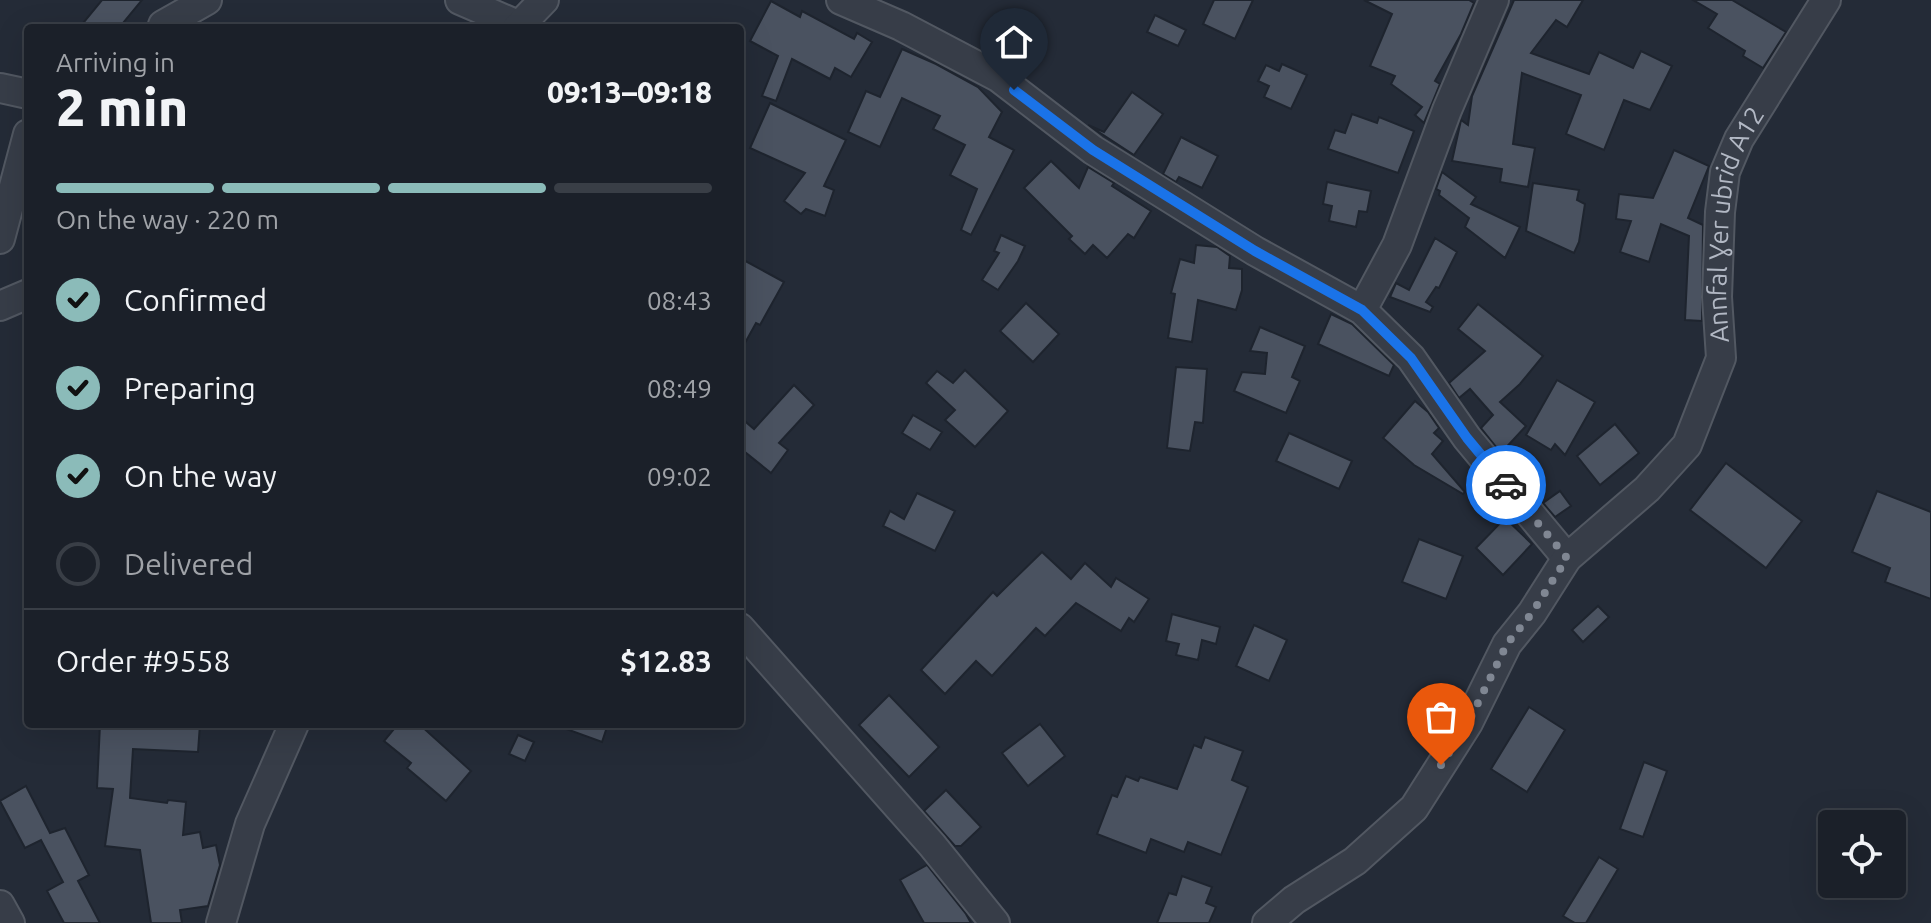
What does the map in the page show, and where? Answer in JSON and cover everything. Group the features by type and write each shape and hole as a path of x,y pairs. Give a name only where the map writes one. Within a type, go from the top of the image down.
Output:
{"street":[{"path":"165,24 207,0"},
{"path":"460,0 512,24"},
{"path":"522,24 544,0"},
{"path":"841,0 901,26 998,77 1093,150 1255,251 1362,310 1411,358 1467,438 1567,558"},
{"path":"1362,310 1397,245 1447,110 1494,0"},
{"name":"Annfal ɣer ubrid A12","path":"1267,923 1294,900 1355,861 1414,808 1468,723 1507,644 1532,613 1567,558 1647,489 1687,445 1721,358 1717,297 1720,212 1725,172 1739,139 1826,0"},
{"path":"0,88 24,93"},
{"path":"0,239 24,149"},
{"path":"0,306 24,296"},
{"path":"744,633 932,845 995,923"},
{"path":"221,923 250,824 292,728"},
{"path":"0,905 10,923"}],"building":[{"path":"102,0 142,0 122,24 82,24"},
{"path":"1214,0 1253,0 1235,39 1203,24"},
{"path":"1364,0 1469,0 1474,3 1435,81 1440,84 1424,123 1415,115 1422,107 1391,84 1395,76 1370,66 1392,14"},
{"path":"1514,0 1583,0 1567,27 1556,20 1531,53 1589,74 1599,52 1633,68 1641,51 1672,66 1650,110 1624,100 1604,150 1566,134 1581,95 1522,73 1513,144 1535,148 1528,187 1500,182 1502,169 1452,161 1461,120 1468,125 1472,96"},
{"path":"1693,0 1732,0 1786,32 1763,68 1743,56 1745,51 1708,28 1717,14"},
{"path":"771,1 800,17 802,11 854,39 857,33 872,42 851,77 835,68 830,79 792,59 776,101 762,96 778,56 750,41"},
{"path":"1155,15 1186,30 1178,46 1147,32"},
{"path":"902,49 978,87 1002,112 989,137 1014,150 971,235 961,230 977,189 950,175 965,145 933,129 940,116 902,98 880,147 848,132 866,91 880,97"},
{"path":"1282,64 1307,75 1291,109 1264,97 1269,86 1258,81 1266,65 1279,71"},
{"path":"1132,92 1163,114 1134,155 1088,125 1104,132"},
{"path":"770,103 846,140 824,186 834,190 825,216 806,209 801,214 784,201 805,173 750,148"},
{"path":"1352,114 1377,123 1379,117 1414,131 1398,173 1328,149 1335,130 1345,133"},
{"path":"1181,137 1218,156 1202,188 1179,177 1176,182 1163,174"},
{"path":"1674,150 1709,166 1688,218 1703,225 1702,321 1685,320 1689,236 1661,224 1649,262 1620,252 1631,221 1616,219 1619,194 1653,198"},
{"path":"1051,161 1079,188 1088,167 1151,211 1134,238 1128,234 1107,258 1093,245 1085,254 1069,239 1072,236 1024,188"},
{"path":"1442,172 1476,197 1471,204 1520,227 1505,258 1465,227 1469,218 1439,195 1440,191 1436,189"},
{"path":"1327,182 1371,191 1367,212 1359,211 1356,227 1329,221 1332,206 1323,204"},
{"path":"1533,183 1579,190 1577,200 1585,204 1579,242 1574,253 1526,231"},
{"path":"1001,235 1025,246 998,290 982,280 999,253 994,251"},
{"path":"1435,238 1457,252 1439,288 1436,287 1426,302 1433,307 1430,312 1390,297 1396,283 1409,290"},
{"path":"1196,245 1217,247 1230,256 1229,268 1242,269 1242,290 1236,310 1198,300 1192,342 1168,338 1175,294 1171,293 1180,259 1194,263"},
{"path":"744,260 784,282 760,325 756,323 744,345"},
{"path":"1026,303 1059,334 1033,362 1000,331"},
{"path":"1478,304 1543,356 1500,402 1526,426 1501,453 1481,428 1493,415 1470,389 1459,398 1449,383 1485,351 1458,329"},
{"path":"1331,314 1352,324 1394,365 1389,376 1318,344"},
{"path":"1260,327 1305,346 1292,377 1300,381 1286,413 1234,391 1242,372 1265,374 1267,353 1250,351"},
{"path":"1176,367 1207,369 1203,423 1195,422 1190,451 1167,448"},
{"path":"965,370 1008,411 975,447 945,420 955,410 926,383 937,371 953,383"},
{"path":"1557,380 1595,402 1565,455 1555,444 1551,450 1526,435"},
{"path":"794,385 814,405 779,443 788,450 771,473 744,451 744,420 754,429"},
{"path":"1415,401 1428,412 1439,428 1434,433 1443,441 1432,454 1465,492 1463,494 1414,465 1383,438"},
{"path":"913,415 942,432 930,450 902,433"},
{"path":"1615,424 1639,453 1600,485 1577,456"},
{"path":"1289,433 1352,461 1339,489 1276,461"},
{"path":"1726,463 1802,521 1766,568 1690,510"},
{"path":"1560,491 1571,506 1555,517 1543,503"},
{"path":"1877,491 1931,512 1931,599 1885,582 1890,568 1852,552"},
{"path":"917,493 955,511 935,551 883,526 890,511 904,519"},
{"path":"1505,518 1532,544 1503,575 1476,548"},
{"path":"1419,539 1463,556 1446,599 1402,582"},
{"path":"1042,552 1071,579 1085,563 1111,587 1116,578 1149,599 1134,622 1129,618 1121,631 1076,603 1045,636 1036,628 992,676 976,661 945,694 921,670 993,592 997,596"},
{"path":"1598,606 1609,617 1583,642 1572,630"},
{"path":"1172,614 1220,627 1216,644 1202,640 1198,660 1176,655 1179,644 1166,641"},
{"path":"1254,625 1287,640 1269,681 1236,666"},
{"path":"889,695 939,747 909,777 859,725"},
{"path":"1529,707 1565,730 1527,792 1491,769"},
{"path":"1040,724 1065,756 1028,786 1002,753"},
{"path":"100,728 200,728 198,752 133,749 130,798 186,802 183,835 200,832 203,848 216,845 220,865 208,906 180,910 182,923 151,923 140,850 105,846 113,789 97,788"},
{"path":"395,728 423,728 471,771 446,801 407,768 411,763 384,741"},
{"path":"564,728 607,728 602,742"},
{"path":"518,735 534,742 525,761 509,754"},
{"path":"1205,737 1243,751 1232,780 1248,787 1221,855 1188,842 1184,852 1151,839 1146,853 1097,834 1112,795 1117,797 1126,776 1138,781 1140,777 1177,789 1194,745 1201,748"},
{"path":"1644,762 1667,771 1643,837 1620,829"},
{"path":"26,786 50,833 65,828 89,875 78,881 100,923 64,923 47,891 63,882 41,840 25,848 0,801"},
{"path":"946,790 981,827 961,846 955,846 924,811"},
{"path":"1599,857 1618,869 1586,923 1575,923 1563,916"},
{"path":"927,865 971,923 924,923 900,880"},
{"path":"1182,876 1212,887 1206,903 1216,907 1209,923 1157,923 1169,893 1176,895"}],"way so far":[{"path":"1441,765 1468,723 1507,644 1532,613 1567,558 1506,485"}],"route":[{"path":"1014,90 1093,150 1255,251 1362,310 1411,358 1467,438 1506,485"}]}
